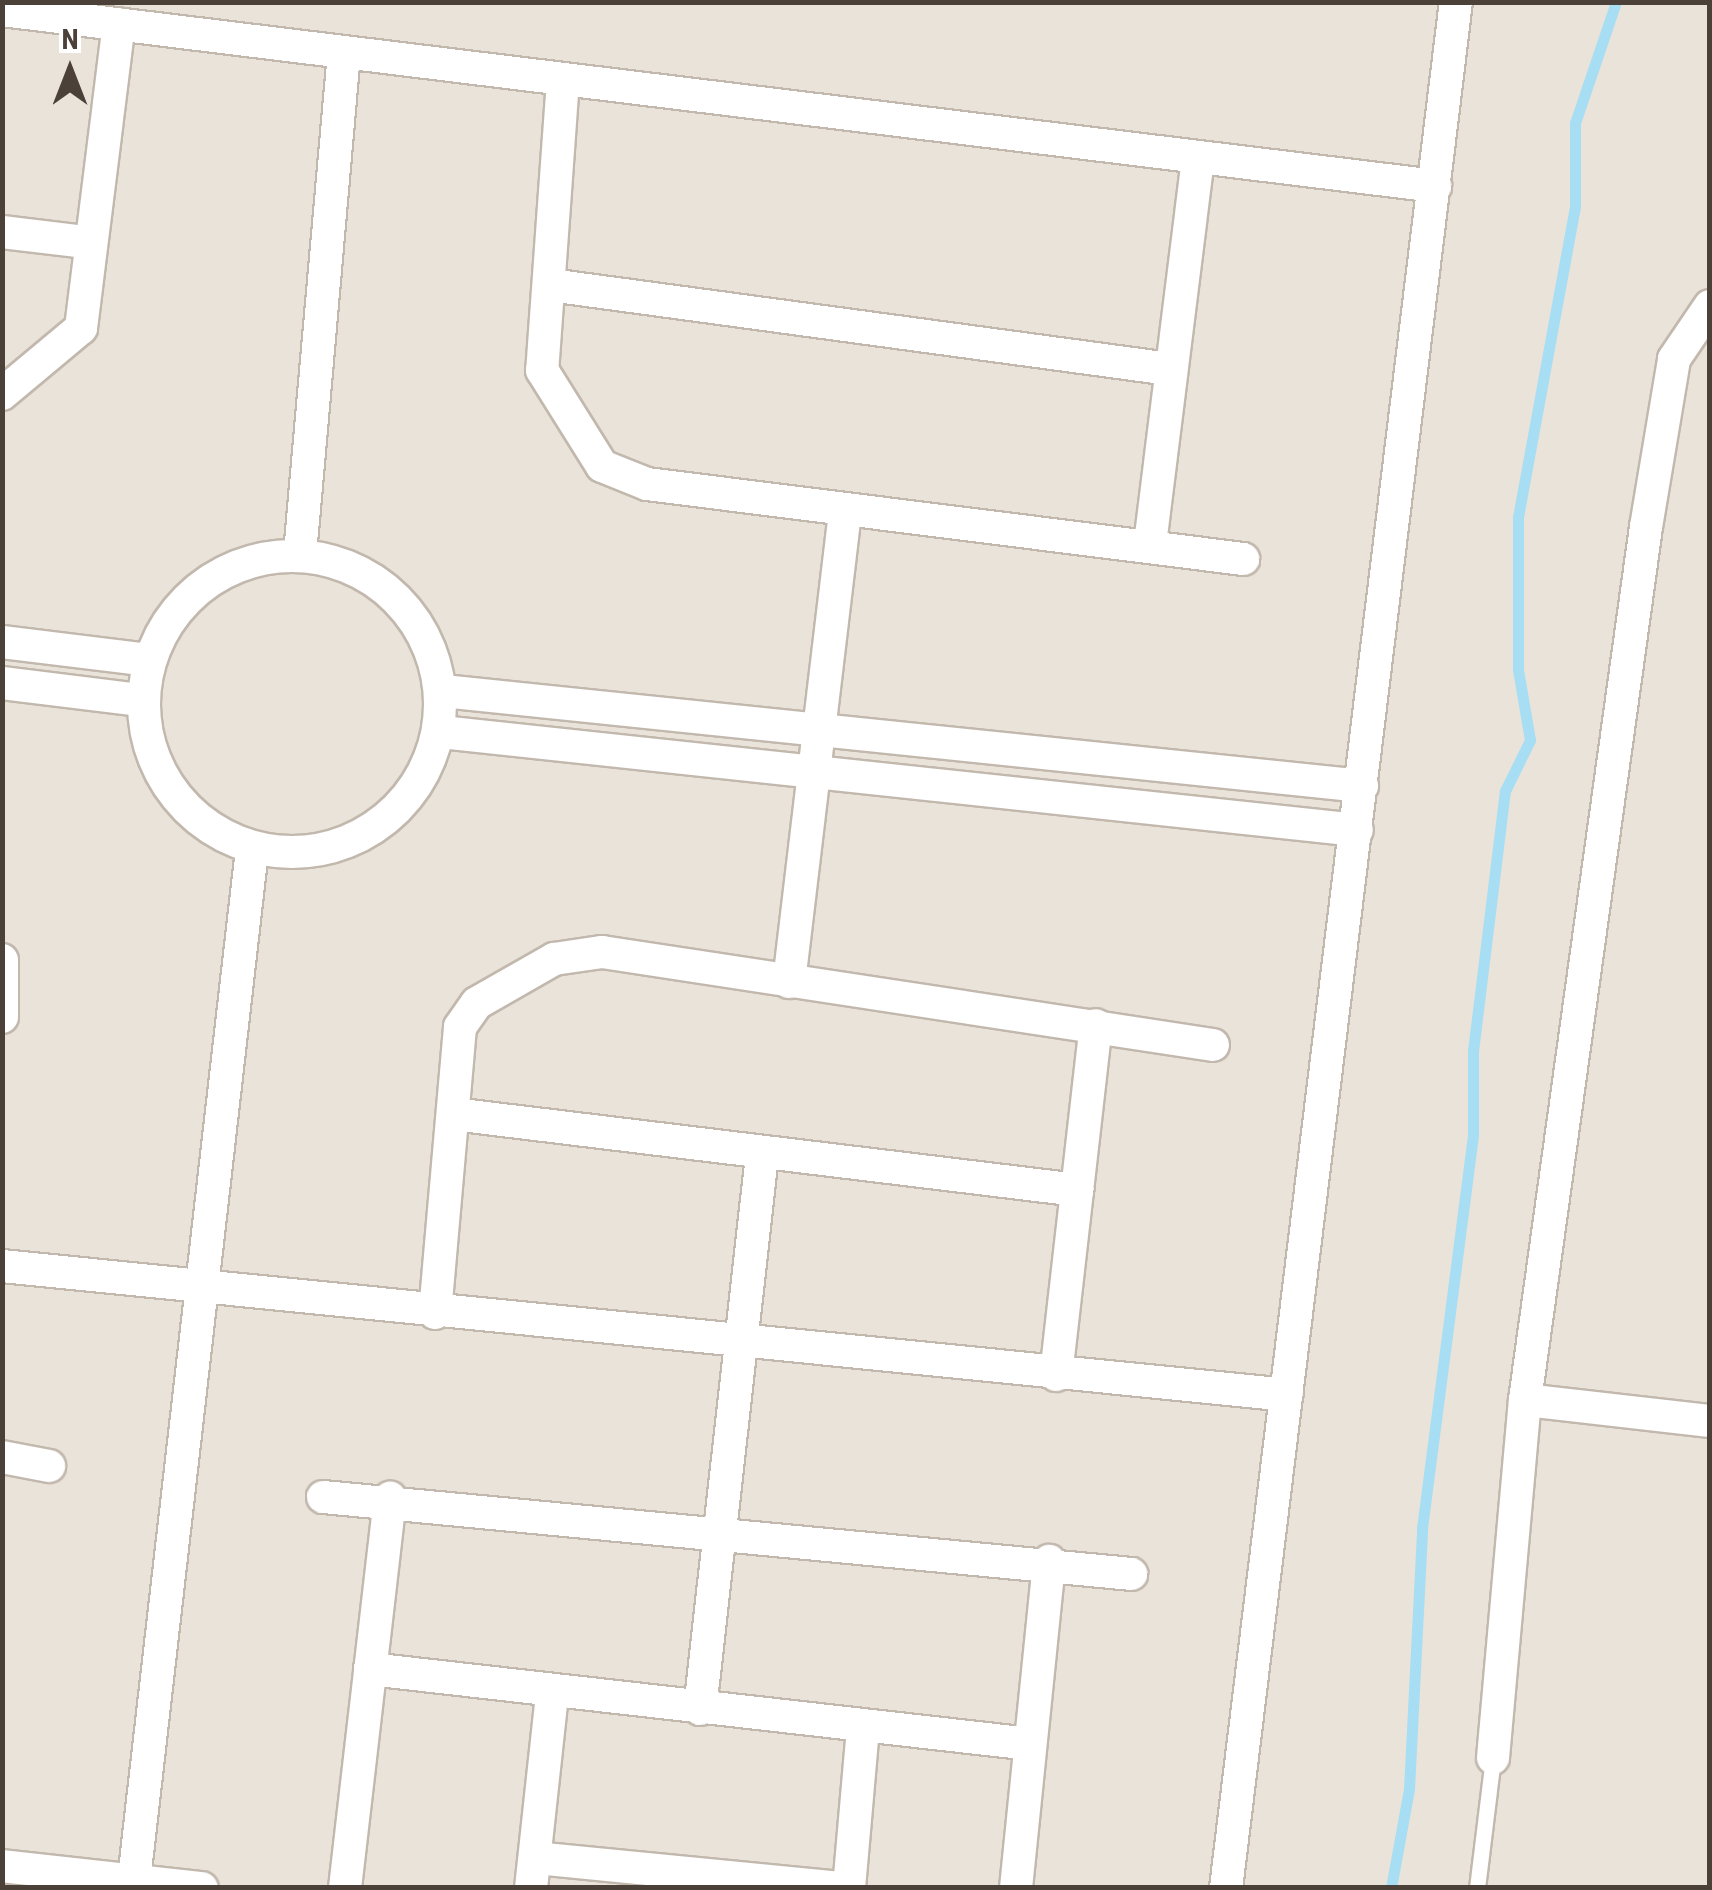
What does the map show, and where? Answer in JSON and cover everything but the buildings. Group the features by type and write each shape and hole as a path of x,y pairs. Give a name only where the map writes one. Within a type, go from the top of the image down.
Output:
{"street":[{"path":"1226,1888 1456,2"},
{"path":"2,10 1198,160 1435,186"},
{"path":"2,394 82,328 86,242 118,24"},
{"path":"300,554 344,53"},
{"path":"563,80 545,382 602,466 630,481 845,511 1150,544 1243,559"},
{"path":"1150,544 1198,160"},
{"path":"2,232 86,242"},
{"path":"550,284 1170,369"},
{"path":"1492,1758 1525,1400 1670,378 1710,306"},
{"path":"789,982 813,724 845,511"},
{"path":"300,554 369,574 420,624 443,691 441,732 404,806 334,849 252,850 193,819 154,765 141,700 148,660 180,602 235,566 300,554"},
{"path":"2,642 148,660"},
{"path":"2,684 141,700"},
{"path":"443,691 813,724 1362,786"},
{"path":"441,732 1357,830"},
{"path":"134,1885 252,850"},
{"path":"435,1313 456,1041 468,1013 554,958 602,952 1213,1045"},
{"path":"2,960 2,1016"},
{"path":"1056,1375 1096,1025"},
{"path":"452,1114 762,1155 1076,1190"},
{"path":"700,1710 762,1155"},
{"path":"2,1266 741,1344 1287,1395"},
{"path":"1525,1400 1710,1421"},
{"path":"2,1458 49,1466"},
{"path":"323,1497 390,1498 721,1533 1049,1560 1131,1574"},
{"path":"344,1888 390,1498"},
{"path":"1016,1888 1049,1560"},
{"path":"370,1669 552,1694 1030,1744"},
{"path":"552,1694 533,1872 846,1888 864,1727"},
{"path":"2,1866 134,1885 202,1888"}],"lane":[{"path":"1478,1888 1492,1758"}],"shaded area":[{"path":"3,3 1709,3 1709,1887 3,1887"}],"waterway":[{"path":"1391,1888 1409,1789 1422,1528 1473,1134 1473,1051 1505,791 1530,740 1518,670 1518,517 1575,206 1575,123 1616,2"}]}
